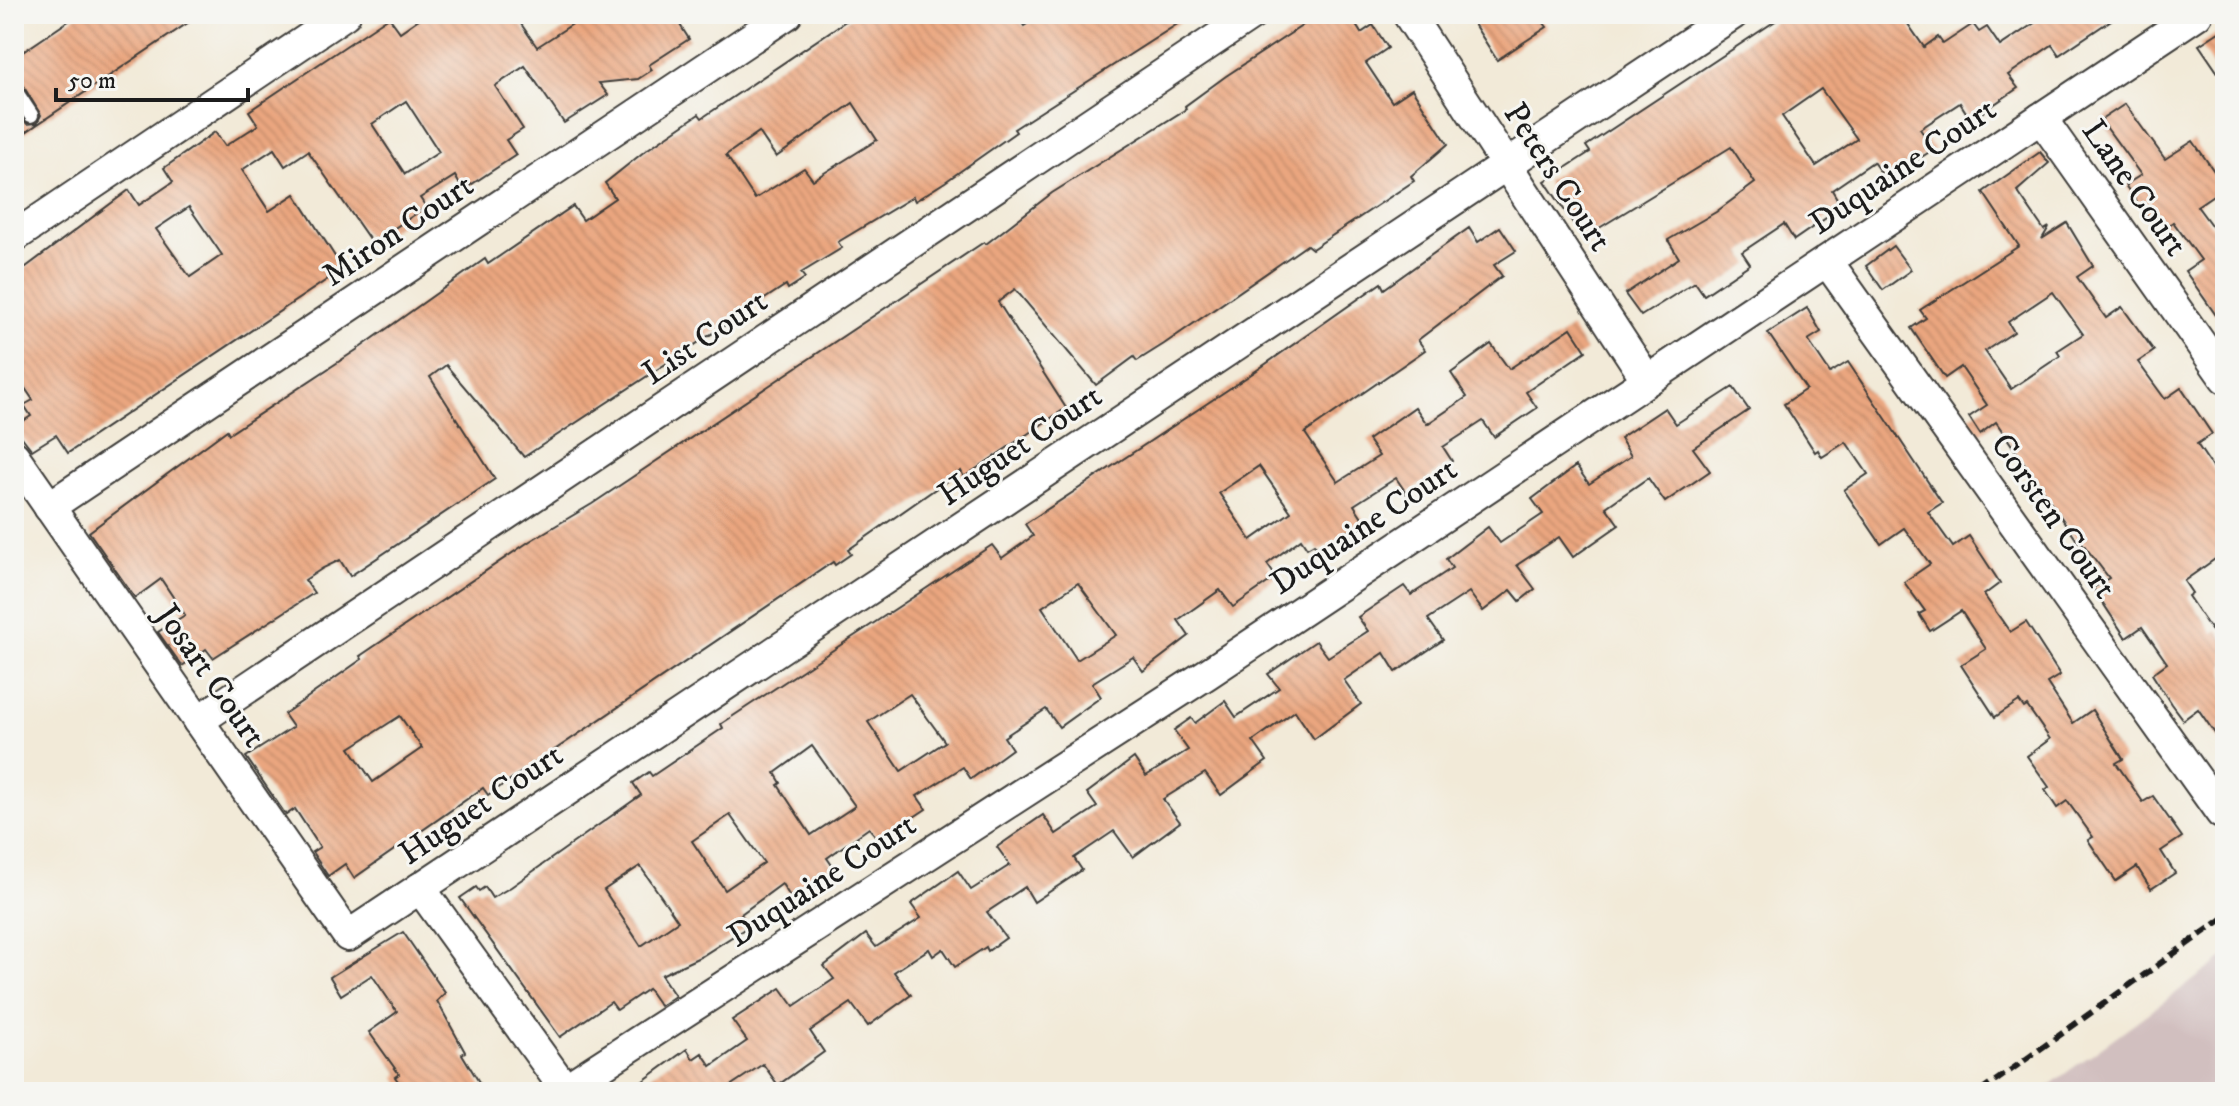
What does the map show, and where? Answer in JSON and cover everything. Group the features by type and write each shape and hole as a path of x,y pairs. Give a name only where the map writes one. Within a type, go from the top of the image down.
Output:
{"street":[{"path":"14,237 345,14"},
{"name":"Miron Court","path":"49,507 787,14"},
{"name":"List Court","path":"198,721 1253,14"},
{"name":"Peters Court","path":"1408,14 1647,380"},
{"name":"Huguet Court","path":"348,936 1733,14"},
{"name":"Duquaine Court","path":"420,888 565,1089 1207,674 2197,14"},
{"name":"Lane Court","path":"2041,118 2225,378"},
{"name":"Corsten Court","path":"1827,261 2223,812"},
{"name":"Josart Court","path":"14,456 348,936"}],"lane":[{"path":"14,89 31,115"}],"shaded area":[{"path":"2225,957 2225,1092 2040,1092"}],"building":[{"path":"79,14 201,14 14,140 14,107 27,124 37,123 41,115 22,84 14,79 14,58"},
{"path":"426,14 514,14 537,47 588,14 673,14 689,39 649,65 652,70 638,79 599,83 608,95 564,123 525,66 495,86 523,129 506,140 516,155 463,190 455,176 420,198 426,207 372,243 308,151 285,166 274,149 242,170 269,211 295,194 343,269 68,453 56,435 32,450 14,427 31,416 24,405 33,400 14,372 14,276 129,190 139,205 173,182 164,168 215,132 225,146 258,125 249,111 389,17 400,32","holes":["406,101 439,152 405,174 372,124","189,207 222,255 190,277 156,229"]},
{"path":"856,14 1016,14 1024,26 1043,14 1193,14 1014,129 1016,132 945,182 915,201 913,197 838,242 842,248 801,273 805,278 788,289 786,285 524,457 446,365 430,377 495,479 350,576 340,560 323,568 305,580 314,593 213,658 206,649 182,666 158,632 185,615 161,579 135,598 89,532 227,430 229,434 361,347 485,259 488,264 573,206 583,220 615,198 605,183 699,114 702,118","holes":["853,103 877,140 813,180 804,168 755,199 726,155 759,132 776,157"]},
{"path":"1320,14 1349,14 1361,33 1373,25 1388,48 1366,63 1392,102 1412,89 1448,144 1411,176 1414,181 1312,249 1307,245 1164,344 1137,361 1134,357 1096,385 1015,289 998,302 1066,408 964,477 961,471 848,550 851,554 835,565 833,562 488,795 483,788 354,878 345,864 328,876 312,852 320,847 295,809 286,815 246,757 293,727 284,714 362,659 360,656 984,242 986,244 1052,193 1186,109 1185,106","holes":["400,716 422,748 373,782 350,748"]},
{"path":"1489,14 1537,14 1547,27 1497,60 1474,24"},
{"path":"1786,14 1901,14 1924,47 1938,37 1943,44 1973,24 1979,32 1987,27 2000,46 2036,22 2031,14 2120,14 2059,55 2052,45 2008,75 2018,88 1971,120 1960,103 1920,129 1934,149 1886,180 1873,162 1832,190 1842,207 1794,240 1784,224 1742,252 1750,264 1704,295 1695,282 1641,316 1625,294 1679,258 1668,240 1716,212 1755,183 1731,147 1583,238 1545,181 1590,152 1586,146","holes":["1821,89 1857,139 1816,166 1782,116"]},
{"path":"2225,28 2225,83 2199,45"},
{"path":"2125,104 2165,159 2193,141 2225,187 2197,206 2225,244 2225,328 2185,271 2201,260 2173,222 2158,233 2125,185 2141,175 2101,120"},
{"path":"2040,152 2049,163 2017,191 2044,230 2049,227 2042,239 2067,223 2093,266 2077,277 2106,318 2122,307 2154,351 2138,362 2165,399 2181,388 2212,434 2197,444 2225,486 2225,552 2184,581 2192,593 2188,596 2213,633 2218,630 2225,641 2225,748 2198,709 2183,720 2171,704 2152,674 2167,663 2142,627 2126,638 2093,588 2109,578 2080,540 2078,542 1996,422 1980,434 1969,417 1987,405 1961,367 1945,378 1911,328 1926,318 1920,310 2019,246 1983,192","holes":["2053,292 2083,334 2057,351 2060,356 2011,389 1985,351 2014,332 2008,322"]},
{"path":"1500,227 1516,251 1494,265 1502,276 1418,340 1425,350 1305,433 1338,482 1379,456 1368,440 1415,407 1427,424 1467,397 1451,373 1491,344 1509,369 1571,328 1586,351 1526,392 1537,408 1494,437 1483,421 1443,447 1452,461 1407,494 1396,478 1354,505 1367,525 1351,535 1348,531 1319,551 1314,544 1307,548 1301,539 1267,564 1276,577 1233,607 1220,590 1178,620 1189,636 1143,671 1133,657 1092,683 1101,697 1059,727 1046,709 1004,737 1012,749 971,779 963,767 917,796 926,809 879,840 869,828 827,858 836,871 793,901 782,884 741,914 749,926 702,956 661,975 675,996 660,1006 648,989 617,1010 611,1002 560,1037 460,898 476,887 479,891 485,887 492,898 511,887 641,795 633,783 649,772 652,776 723,728 721,724 992,545 1002,558 1033,536 1025,524 1250,375 1381,283 1384,289 1469,228 1478,242","holes":["1259,466 1291,512 1251,540 1219,493","1078,583 1116,635 1077,660 1042,607","910,694 945,742 901,771 868,722","812,746 855,806 811,835 778,785 781,783 775,773","730,815 764,863 725,890 692,841","640,866 678,921 641,946 604,890"]},
{"path":"1893,246 1911,270 1883,290 1866,266"},
{"path":"1807,308 1821,332 1808,340 1830,373 1848,362 1942,503 1928,512 1953,547 1969,536 2000,583 1984,595 2010,632 2026,622 2060,675 2047,683 2073,723 2092,710 2123,759 2116,763 2143,802 2153,796 2182,837 2161,851 2175,873 2151,889 2137,867 2116,881 2088,840 2093,837 2067,801 2057,808 2045,790 2049,787 2027,756 2050,739 2027,706 2024,708 2019,701 1995,717 1961,665 1986,649 1961,611 1930,631 1919,614 1925,611 1904,582 1930,564 1904,528 1881,544 1844,490 1868,474 1846,442 1822,457 1818,450 1815,452 1784,404 1806,389 1768,333"},
{"path":"1733,387 1749,410 1693,448 1710,471 1665,502 1648,478 1606,507 1619,525 1573,557 1559,537 1517,565 1535,589 1520,601 1511,590 1483,611 1469,592 1428,619 1443,640 1396,672 1384,653 1344,680 1361,704 1314,739 1295,711 1253,741 1267,761 1221,795 1205,773 1163,799 1180,822 1133,857 1114,831 1074,858 1082,870 1034,902 1025,887 987,912 1006,938 988,951 986,947 955,967 943,949 933,956 929,949 894,972 911,995 868,1026 851,1003 810,1031 824,1052 778,1085 763,1064 721,1092 628,1092 687,1049 693,1059 702,1053 711,1066 747,1041 732,1020 781,988 794,1006 834,979 824,966 866,934 876,947 921,918 911,904 958,871 971,890 1010,865 997,847 1043,815 1056,834 1097,807 1087,793 1134,758 1146,776 1188,750 1174,730 1191,718 1195,723 1225,701 1236,717 1279,688 1268,674 1316,641 1328,657 1368,631 1358,617 1404,586 1411,595 1452,568 1446,559 1488,527 1500,543 1543,514 1532,499 1576,466 1589,484 1631,456 1620,438 1665,408 1676,424"},
{"path":"403,932 445,993 437,1001 465,1052 462,1054 485,1092 406,1092 395,1077 399,1074 369,1032 397,1012 372,975 341,995 330,977"}],"railway":[{"path":"1980,1092 2225,917"}]}
